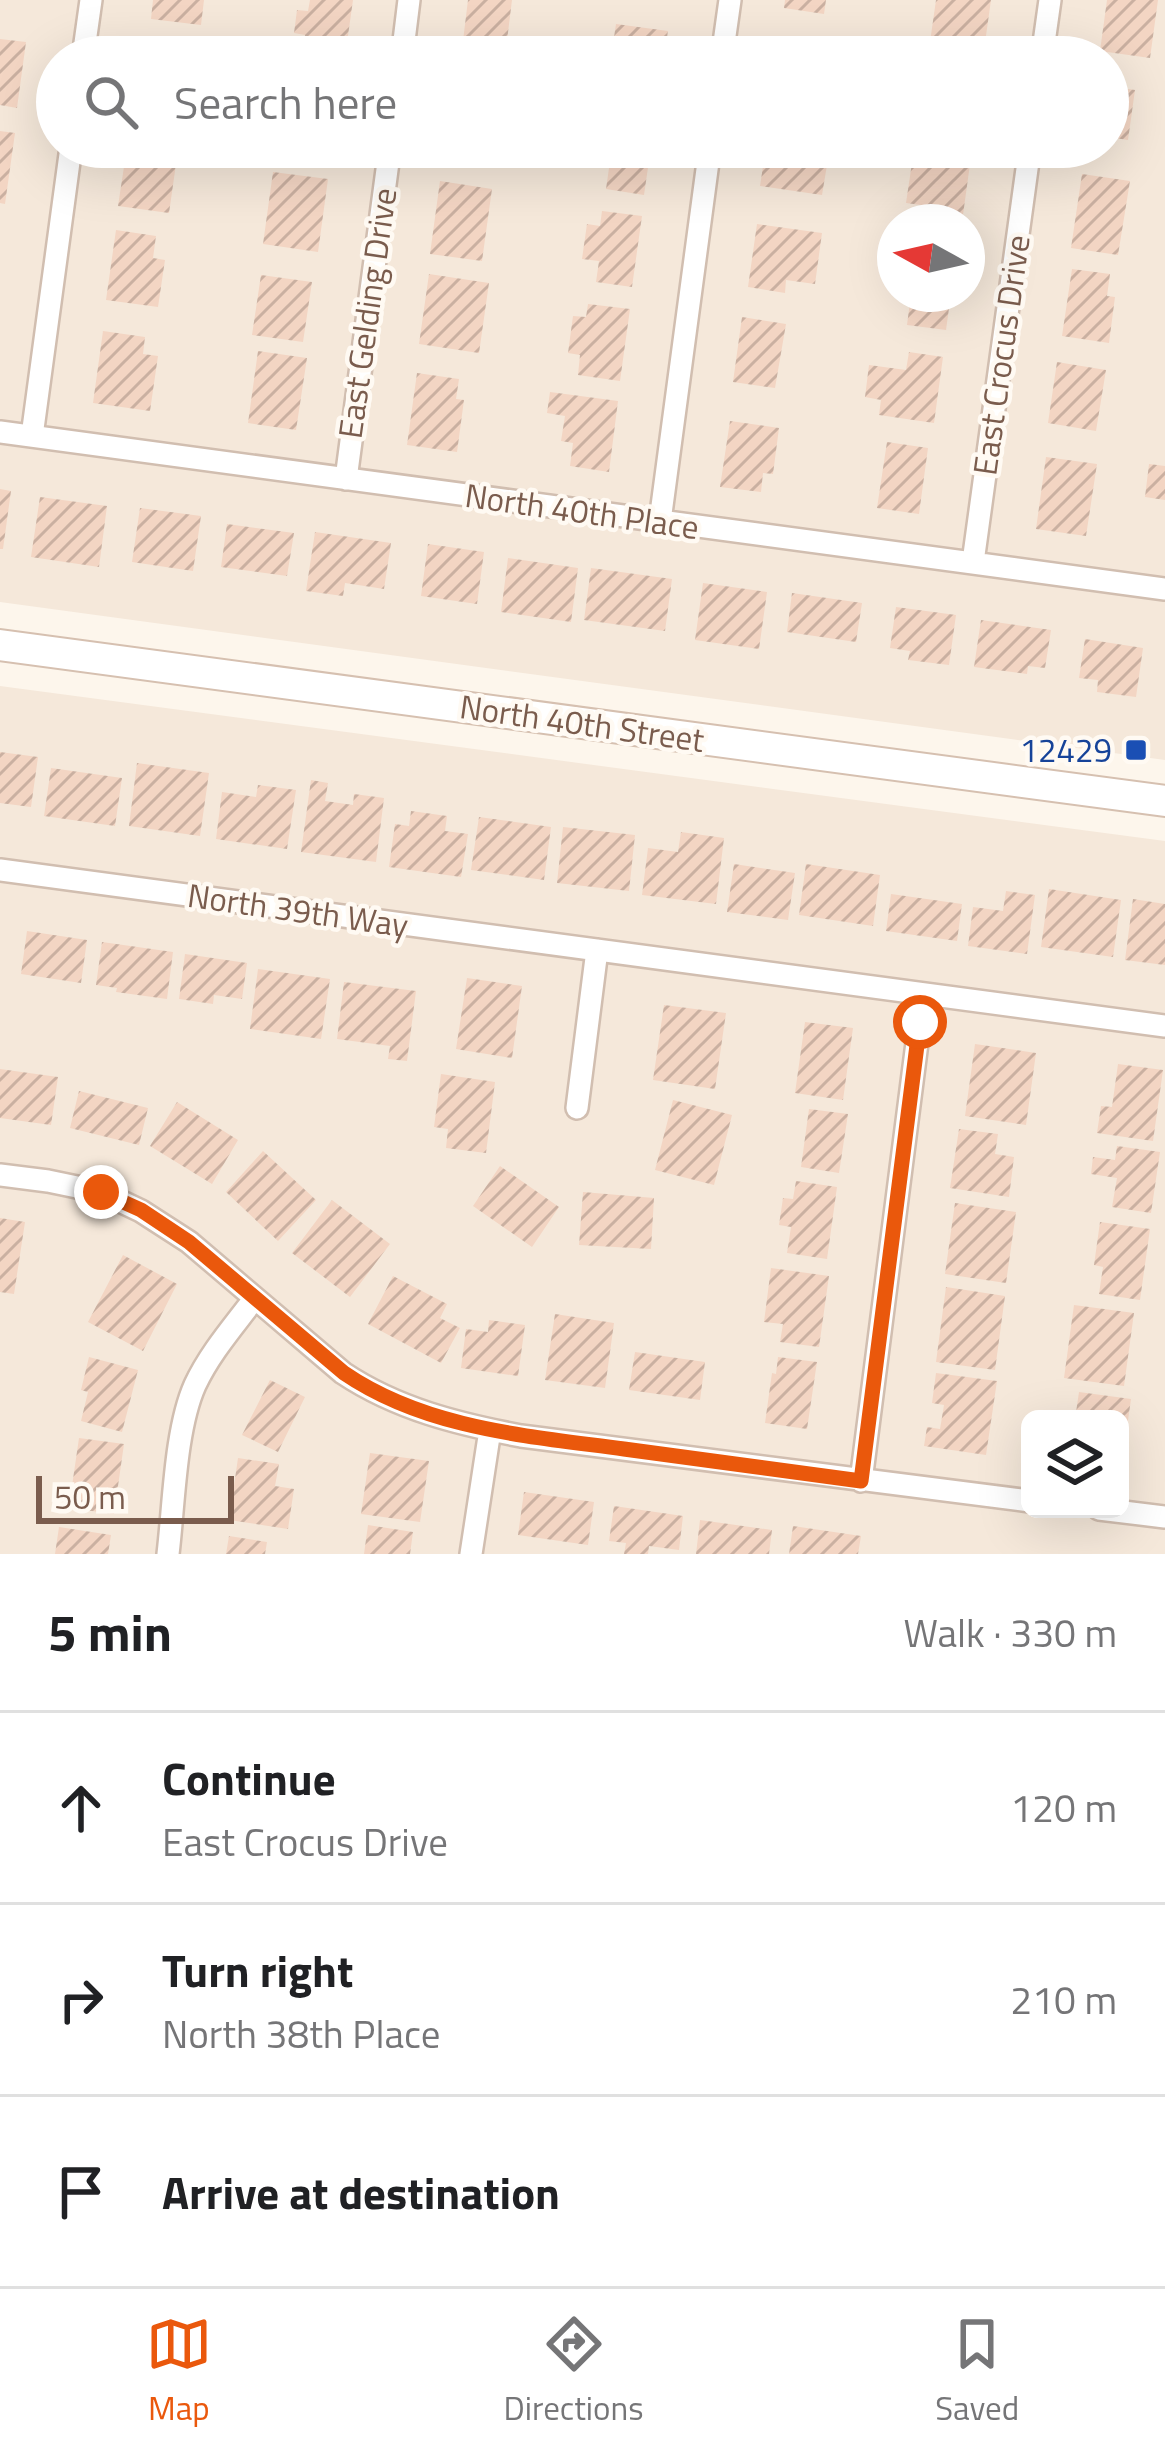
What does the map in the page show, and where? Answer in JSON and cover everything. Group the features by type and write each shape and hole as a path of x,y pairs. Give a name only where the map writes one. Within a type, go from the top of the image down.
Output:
{"main road":[{"name":"North 40th Street","path":"0,645 1165,801"}],"street":[{"path":"86,36 91,0"},
{"path":"405,36 409,0"},
{"path":"725,36 730,0"},
{"path":"1045,36 1050,0"},
{"path":"32,436 68,168"},
{"name":"East Gelding Drive","path":"346,479 387,168"},
{"path":"660,521 707,168"},
{"name":"East Crocus Drive","path":"973,562 1027,168"},
{"name":"North 40th Place","path":"0,432 1165,589"},
{"name":"North 39th Way","path":"0,870 1165,1026"},
{"path":"577,1108 597,950"},
{"path":"861,1481 923,996"},
{"path":"0,1175 101,1192 141,1210 189,1242 344,1373 411,1408 490,1430 1021,1500"},
{"path":"168,1554 183,1424 193,1390 208,1359 254,1299"},
{"path":"471,1554 490,1430"},
{"path":"1129,1513 1165,1517"}],"shaded area":[{"path":"0,0 1165,0 1165,760 0,602"},
{"path":"0,686 1165,841 1165,1554 0,1554"}],"building":[{"path":"153,0 204,0 201,25 151,19"},
{"path":"310,0 353,0 348,36 294,33 297,10 308,11"},
{"path":"468,0 512,0 508,36 464,36"},
{"path":"785,0 826,0 824,14 784,8"},
{"path":"936,0 991,0 986,36 931,36"},
{"path":"1107,0 1158,0 1150,58 1129,55 1129,36 1102,36"},
{"path":"616,24 668,31 667,36 614,36"},
{"path":"0,39 26,42 17,108 0,105"},
{"path":"1129,89 1135,90 1129,133"},
{"path":"0,131 15,133 5,204 0,203"},
{"path":"124,168 175,168 169,213 118,206"},
{"path":"609,168 648,168 644,195 606,189"},
{"path":"763,168 826,168 822,195 760,186"},
{"path":"911,168 969,168 964,204 906,203"},
{"path":"273,172 328,179 318,252 263,244"},
{"path":"1082,174 1130,181 1118,255 1071,248"},
{"path":"440,181 492,189 482,261 430,254"},
{"path":"602,211 642,216 632,287 596,282 599,261 582,259 587,224 600,226"},
{"path":"757,224 822,233 815,284 786,280 785,293 748,287"},
{"path":"116,230 156,236 153,258 165,260 158,307 106,300"},
{"path":"1072,269 1110,274 1107,296 1115,297 1109,343 1062,336"},
{"path":"429,274 489,283 479,353 419,344"},
{"path":"261,275 312,282 303,342 252,335"},
{"path":"588,304 630,309 620,381 578,375 580,355 568,353 573,316 586,317"},
{"path":"909,312 948,312 946,330 907,325"},
{"path":"742,317 786,324 775,388 733,382"},
{"path":"103,331 145,337 143,354 158,356 150,411 93,403"},
{"path":"258,351 307,358 296,430 248,423"},
{"path":"909,352 943,357 934,423 879,415 881,400 865,397 869,365 906,370"},
{"path":"1057,362 1106,370 1096,431 1048,423"},
{"path":"417,373 459,379 456,399 464,400 457,452 407,445"},
{"path":"550,392 618,401 609,472 570,466 573,443 561,441 565,416 547,413"},
{"path":"730,421 779,428 773,474 763,473 761,492 720,487"},
{"path":"887,442 928,448 919,514 877,508"},
{"path":"1046,457 1097,464 1086,536 1036,529"},
{"path":"1149,464 1165,466 1165,500 1145,497"},
{"path":"0,489 11,491 3,549 0,549"},
{"path":"40,497 107,506 99,567 31,557"},
{"path":"140,508 201,516 193,571 132,562"},
{"path":"227,524 294,533 287,576 221,567"},
{"path":"315,532 391,543 384,589 345,583 343,596 306,591"},
{"path":"428,544 484,552 477,604 421,596"},
{"path":"508,558 578,568 571,622 501,612"},
{"path":"591,568 672,579 665,631 584,620"},
{"path":"703,583 767,592 759,649 695,640"},
{"path":"792,593 862,603 856,642 787,632"},
{"path":"896,607 956,615 949,665 908,660 910,651 890,648"},
{"path":"981,620 1051,630 1045,668 1028,666 1027,674 974,667"},
{"path":"1085,639 1143,648 1136,697 1097,692 1098,680 1079,678"},
{"path":"0,752 38,757 31,807 0,803"},
{"path":"137,763 209,773 200,836 129,826"},
{"path":"51,768 122,778 115,826 44,816"},
{"path":"311,780 328,783 325,801 353,805 354,794 384,798 376,862 301,852"},
{"path":"258,785 296,790 287,849 216,839 222,792 256,797"},
{"path":"411,811 447,816 445,831 468,834 461,877 389,867 395,824 409,826"},
{"path":"479,817 551,827 544,880 471,870"},
{"path":"563,827 635,835 629,891 557,883"},
{"path":"681,832 724,838 716,904 642,895 648,848 678,852"},
{"path":"734,864 795,873 788,920 727,912"},
{"path":"806,864 880,875 873,926 799,915"},
{"path":"1049,889 1121,900 1113,957 1041,947"},
{"path":"1006,891 1035,895 1027,954 968,946 973,907 1003,911"},
{"path":"891,894 962,904 957,941 886,931"},
{"path":"1133,899 1165,904 1165,965 1125,960"},
{"path":"27,931 87,940 81,983 21,974"},
{"path":"102,942 173,952 167,999 96,985"},
{"path":"185,954 247,963 242,999 214,995 213,1004 179,999"},
{"path":"258,969 330,979 321,1039 250,1029"},
{"path":"467,978 522,986 512,1058 456,1049"},
{"path":"344,982 416,991 407,1061 388,1059 390,1046 337,1039"},
{"path":"664,1005 726,1013 715,1089 653,1080"},
{"path":"805,1022 853,1028 843,1100 795,1093"},
{"path":"975,1044 1036,1053 1026,1125 965,1116"},
{"path":"1118,1064 1163,1070 1153,1141 1097,1133 1101,1106 1112,1107"},
{"path":"0,1069 58,1077 51,1125 0,1118"},
{"path":"441,1074 495,1082 486,1153 446,1148 448,1129 434,1127"},
{"path":"79,1091 148,1108 139,1145 70,1128"},
{"path":"673,1100 732,1115 714,1185 655,1170"},
{"path":"177,1102 238,1140 212,1184 150,1146"},
{"path":"809,1109 848,1114 839,1173 801,1167"},
{"path":"959,1129 998,1134 995,1154 1014,1157 1009,1197 950,1188"},
{"path":"1117,1146 1160,1152 1151,1213 1112,1207 1117,1178 1091,1174 1093,1157 1115,1160"},
{"path":"263,1151 316,1200 278,1241 226,1192"},
{"path":"500,1166 559,1207 532,1247 473,1206"},
{"path":"796,1181 837,1187 827,1259 787,1253 791,1227 779,1225 783,1198 793,1199"},
{"path":"583,1192 654,1198 651,1249 579,1245"},
{"path":"332,1200 390,1244 350,1297 292,1253"},
{"path":"955,1203 1016,1212 1006,1283 945,1274"},
{"path":"0,1218 25,1222 14,1294 0,1292"},
{"path":"1100,1222 1150,1229 1140,1300 1099,1294 1103,1267 1094,1265"},
{"path":"123,1255 177,1284 143,1351 88,1322"},
{"path":"771,1268 829,1276 819,1347 780,1342 783,1324 764,1322"},
{"path":"393,1276 447,1304 440,1318 460,1328 441,1363 368,1324"},
{"path":"946,1287 1005,1296 995,1370 936,1362"},
{"path":"1074,1305 1134,1313 1124,1386 1064,1378"},
{"path":"555,1314 614,1323 605,1388 545,1380"},
{"path":"489,1320 525,1325 518,1376 461,1368 466,1329 488,1332"},
{"path":"635,1352 705,1362 700,1400 629,1390"},
{"path":"89,1357 138,1370 122,1432 81,1421 88,1392 81,1390"},
{"path":"778,1357 817,1362 807,1429 765,1423"},
{"path":"936,1373 997,1381 986,1455 924,1446 927,1427 940,1429 944,1405 932,1403"},
{"path":"270,1380 305,1397 278,1452 242,1435"},
{"path":"1079,1392 1131,1399 1129,1413 1076,1410"},
{"path":"79,1438 124,1444 114,1514 77,1509 80,1488 72,1486"},
{"path":"370,1453 429,1461 420,1522 361,1514"},
{"path":"238,1458 279,1464 275,1486 294,1489 288,1529 229,1520"},
{"path":"524,1492 594,1502 588,1545 518,1535"},
{"path":"614,1506 683,1516 679,1550 649,1546 648,1554 624,1554 626,1543 609,1541"},
{"path":"700,1520 772,1530 769,1554 696,1554"},
{"path":"368,1525 413,1532 410,1554 364,1554"},
{"path":"793,1526 861,1536 858,1554 789,1554"},
{"path":"59,1527 111,1535 108,1554 55,1554"},
{"path":"229,1536 267,1542 265,1554 226,1554"}],"place":[{"name":"12429","path":"1136,750"}],"route":[{"path":"101,1192 141,1210 189,1242 344,1373 411,1408 521,1436 861,1481 920,1022"}]}
